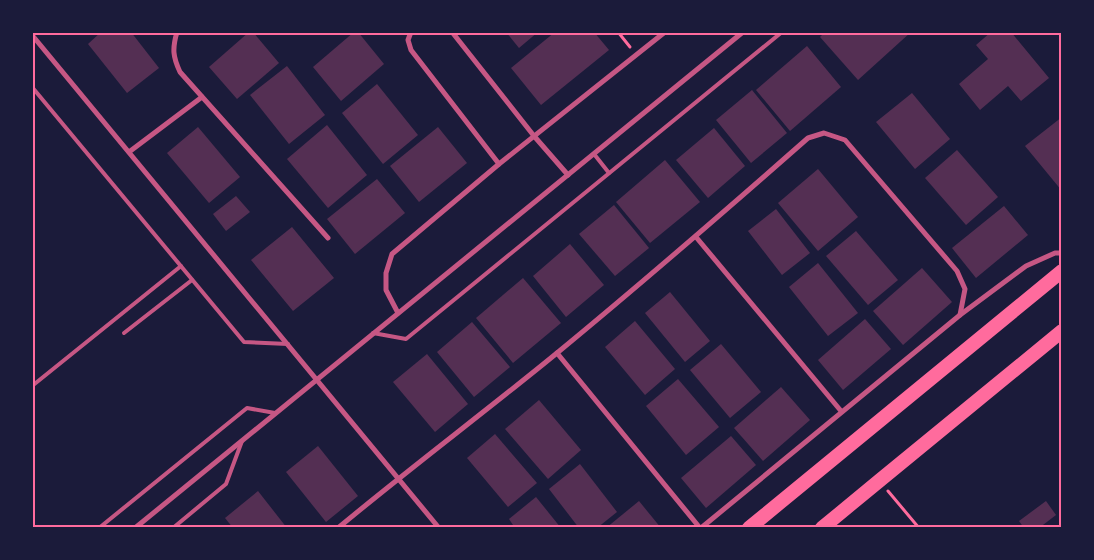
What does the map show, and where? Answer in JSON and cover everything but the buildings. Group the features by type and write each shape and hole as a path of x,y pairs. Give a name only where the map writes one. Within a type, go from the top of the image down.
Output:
{"highway":[{"path":"749,528 1062,271"},
{"path":"822,528 1062,330"}],"street":[{"path":"177,32 174,44 174,60 180,72 328,238"},
{"path":"411,32 408,40 411,50 499,164"},
{"path":"452,32 534,136 568,175"},
{"path":"398,313 386,290 386,273 392,254 499,164 665,32"},
{"path":"135,528 743,32"},
{"path":"32,35 438,528"},
{"path":"129,152 202,97"},
{"path":"338,528 398,478 557,353 696,236 808,138 824,132 845,140 957,271 965,289 960,315"},
{"path":"696,236 841,411"},
{"path":"557,353 700,528 960,315 1026,266 1055,253 1062,253"}],"lane":[{"path":"374,333 406,339 782,32"},
{"path":"32,87 244,342 288,344"},
{"path":"594,154 610,173"},
{"path":"32,386 181,266"},
{"path":"124,334 192,280"},
{"path":"99,528 247,408 275,413"},
{"path":"173,528 226,484 243,440"}],"path":[{"path":"618,32 636,55"},
{"path":"879,482 919,528"}]}
